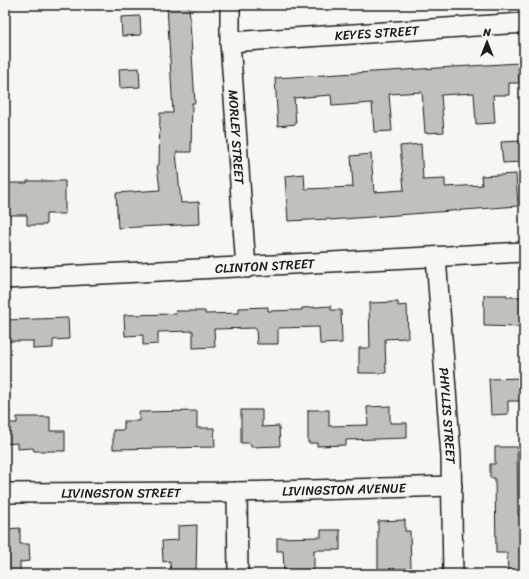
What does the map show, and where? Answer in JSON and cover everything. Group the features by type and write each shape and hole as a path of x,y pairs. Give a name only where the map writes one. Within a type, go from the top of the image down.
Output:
{"street":[{"name":"MORLEY STREET","path":"230,5 230,42 246,268"},
{"name":"KEYES STREET","path":"230,42 524,23"},
{"name":"CLINTON STREET","path":"5,279 246,268 524,252"},
{"name":"PHYLLIS STREET","path":"436,257 452,486 453,574"},
{"name":"LIVINGSTON AVENUE","path":"236,492 452,486"},
{"name":"LIVINGSTON STREET","path":"5,493 236,492"},
{"path":"236,492 238,574"}],"building":[{"path":"167,5 189,5 195,103 192,103 191,152 176,152 181,203 199,202 200,224 118,228 116,193 160,190 157,165 159,165 160,113 173,113"},
{"path":"140,16 141,35 122,36 121,17"},
{"path":"519,63 519,83 509,83 509,95 493,95 495,123 476,124 474,93 441,95 444,132 425,133 422,92 389,94 392,131 374,132 372,103 332,106 331,95 294,98 296,124 278,126 275,78"},
{"path":"139,68 140,87 120,88 119,69"},
{"path":"522,141 523,162 503,163 501,142"},
{"path":"421,144 423,180 445,179 445,187 482,185 481,176 516,174 518,206 330,220 288,221 285,176 304,174 305,189 353,187 351,156 371,154 374,192 404,190 400,146"},
{"path":"27,181 65,181 65,214 46,214 46,225 27,225 27,215 5,215 5,183 27,183"},
{"path":"484,295 507,295 507,297 521,297 521,327 484,326"},
{"path":"398,302 398,306 407,305 408,338 385,339 386,373 359,373 359,348 370,348 369,303"},
{"path":"331,306 331,310 341,310 342,343 320,344 319,327 278,328 278,344 257,344 256,328 214,329 215,347 193,348 193,331 158,332 158,344 143,345 143,335 125,336 124,315 176,314 175,311 205,311 205,314 239,313 239,308 268,307 268,311 302,310 302,308"},
{"path":"68,318 69,339 53,340 53,348 33,349 33,341 5,341 5,320"},
{"path":"522,378 523,401 508,401 508,414 491,415 489,379"},
{"path":"390,406 390,423 407,423 407,438 346,440 346,445 317,446 317,443 308,443 308,410 329,410 329,426 368,425 367,407"},
{"path":"241,410 262,410 262,427 279,426 280,446 251,447 250,443 241,443"},
{"path":"197,411 197,428 214,428 215,447 113,449 113,430 124,430 124,421 139,421 139,412"},
{"path":"17,417 50,417 50,431 65,431 65,451 34,451 33,448 17,449 17,443 5,444 5,423 17,423"},
{"path":"495,447 517,447 518,515 524,515 524,574 508,574 507,553 496,553 495,478 490,478 490,464 495,464"},
{"path":"405,520 405,531 410,531 411,569 378,569 378,521"},
{"path":"197,525 196,573 171,574 170,561 163,562 162,541 178,540 178,526"},
{"path":"20,528 20,544 29,544 30,561 20,562 20,574 5,574 5,529"},
{"path":"321,530 340,530 340,550 314,550 314,570 284,570 283,551 277,551 277,538 321,537"}]}
